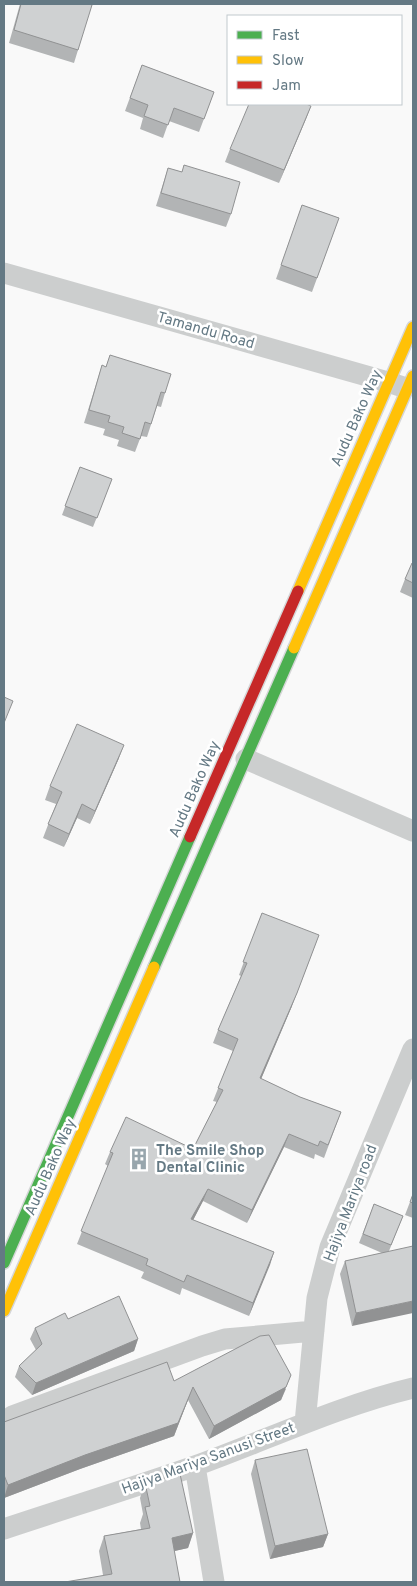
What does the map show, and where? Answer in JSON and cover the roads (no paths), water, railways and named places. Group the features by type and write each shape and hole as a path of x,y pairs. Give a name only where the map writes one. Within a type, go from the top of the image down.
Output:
{"main road":[{"name":"Audu Bako Way","path":"4,1311 246,759 403,382 413,328"},
{"name":"Audu Bako Way","path":"4,1263 403,382"}],"street":[{"name":"Tamandu Road","path":"4,273 403,382"},
{"path":"246,759 413,831"},
{"name":"Hajiya Mariya road","path":"306,1423 318,1298 330,1247 413,1049"},
{"path":"12,1416 210,1343 225,1339 314,1331"},
{"name":"Hajiya Mariya Sanusi Street","path":"4,1530 195,1466 306,1423 392,1393 413,1388"},
{"path":"195,1466 214,1582"}],"place":[{"name":"The Smile Shop Dental Clinic","path":"139,1159"}]}
